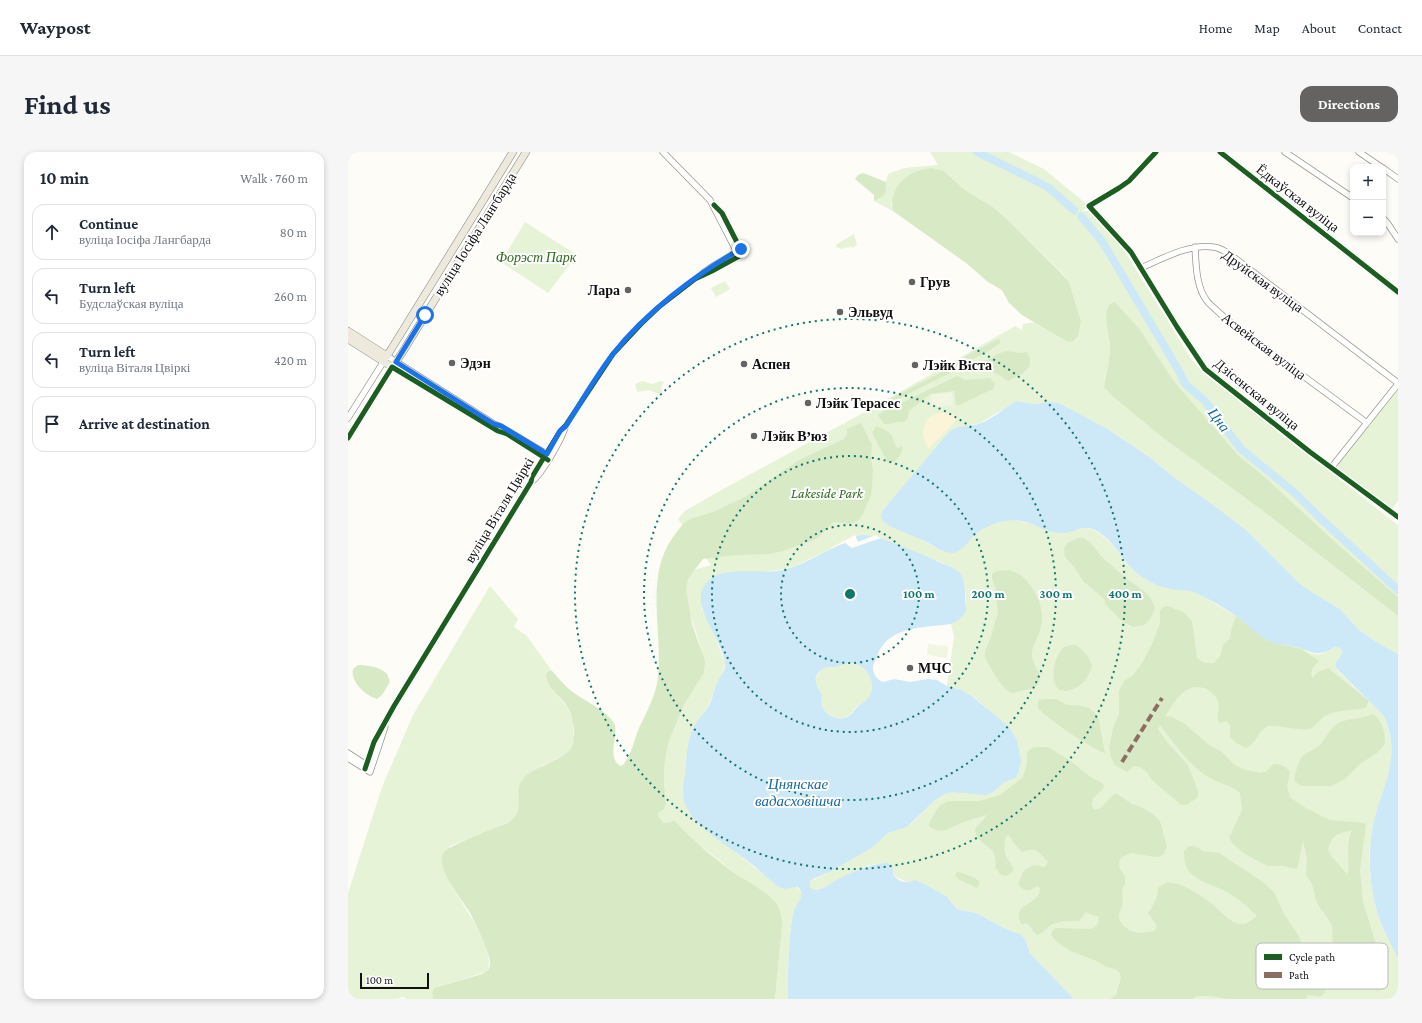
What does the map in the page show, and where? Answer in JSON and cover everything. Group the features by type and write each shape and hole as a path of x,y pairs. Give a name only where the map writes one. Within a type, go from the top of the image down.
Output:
{"main road":[{"name":"вуліца Іосіфа Лангбарда","path":"386,359 513,152"},
{"name":"вуліца Іосіфа Лангбарда","path":"394,364 526,152"},
{"path":"348,331 386,359"},
{"path":"348,339 394,364"}],"street":[{"name":"вуліца Віталя Цвіркі","path":"368,769 374,742 412,675 531,482 535,480 547,457 563,434 566,426 613,354 625,340 660,306 700,276 712,271 739,252 722,213 663,152"},
{"path":"1142,268 1131,252 1089,206 1129,181 1156,152"},
{"name":"Ёдкаўская вуліца","path":"1220,152 1398,292"},
{"path":"1285,152 1350,196"},
{"path":"1359,152 1376,164"},
{"path":"1386,171 1398,179"},
{"path":"1386,222 1398,239"},
{"name":"Друйская вуліца","path":"1142,268 1195,247 1212,246 1221,249 1398,383"},
{"name":"Асвейская вуліца","path":"1195,247 1199,284 1208,302 1225,318 1367,423"},
{"name":"Дзісенская вуліца","path":"1142,268 1177,327 1205,369 1332,468 1398,515"},
{"name":"вуліца Іосіфа Лангбарда","path":"348,418 386,359"},
{"name":"вуліца Іосіфа Лангбарда","path":"348,438 394,364"},
{"path":"394,364 498,430 547,457"},
{"path":"1332,468 1398,383"},
{"path":"348,753 368,769"},
{"path":"348,758 368,769"}],"green space":[{"name":"Lakeside Park","path":"930,152 1009,152 1044,169 1089,206 1077,215 1084,211 1088,211 1124,250 1190,357 1203,373 1398,525 1398,597 1333,540 1265,477 1239,456 1173,380 1141,331 1134,324 1108,306 1107,316 1110,352 1104,387 1112,396 1163,438 1259,508 1398,616 1398,654 1359,630 1340,609 1298,582 1246,530 1175,478 1148,456 1106,428 1059,403 1051,402 1033,404 1017,401 980,423 952,430 883,510 917,537 927,543 947,551 957,552 980,531 1000,522 1021,521 1060,533 1083,528 1092,529 1110,542 1130,567 1142,577 1154,584 1170,589 1191,591 1199,594 1236,616 1270,641 1277,644 1300,648 1315,654 1326,652 1336,647 1342,649 1343,652 1337,660 1337,670 1384,716 1391,739 1391,760 1379,803 1370,845 1370,875 1373,895 1381,923 1398,959 1398,999 1074,999 1030,953 1026,941 1020,934 1006,929 976,913 957,909 948,898 930,887 916,881 908,882 897,878 894,875 893,867 888,863 874,864 864,867 817,890 812,890 809,885 811,881 832,871 873,847 888,833 911,824 934,801 943,795 953,792 993,792 1005,782 1017,775 1020,769 1017,740 1012,731 975,698 962,690 947,686 954,637 951,624 961,617 966,608 965,585 963,578 943,563 870,536 860,535 795,566 761,572 729,573 714,577 707,583 702,593 702,609 725,663 709,705 693,727 689,740 684,799 689,813 697,821 774,883 784,889 796,887 801,891 801,897 794,911 791,925 788,999 775,999 782,927 772,899 735,873 691,838 675,821 664,823 658,816 658,813 666,804 664,780 665,761 669,741 684,705 704,673 700,645 688,607 686,586 688,578 693,571 711,565 678,519 685,511 716,493 872,408 1015,326 1022,330 1023,324 1036,322 1068,342 1081,321 1069,282 1062,273 993,207 965,190 944,171 891,203 893,211 874,201 880,199 887,187 886,182 888,174 904,168 938,165"},
{"path":"931,168 944,171 965,190 993,207 1009,221 1069,282 1081,321 1078,336 1073,341 1068,342 1022,315 1009,303 1002,290 988,282 966,263 893,211 892,205 894,193 900,183 915,172"},
{"path":"863,173 886,182 885,192 880,198 874,201 874,195 855,179 858,175"},
{"name":"Форэст Парк","path":"525,222 577,255 548,293 501,262"},
{"path":"854,234 857,245 852,248 851,246 842,249 836,247 837,244"},
{"path":"725,281 730,289 716,297 711,288"},
{"path":"1115,302 1141,331 1173,380 1239,456 1265,477 1333,540 1398,597 1398,616 1259,508 1163,438 1112,396 1104,387 1109,362 1110,347 1106,316 1108,306"},
{"path":"998,339 1000,340 1000,343 984,354 959,365 958,360"},
{"path":"1006,351 1021,353 1027,352 1030,358 1030,366 1022,374 1008,381 997,374 988,371 965,373 1000,353"},
{"path":"949,368 952,370 950,373 876,410 888,400"},
{"path":"957,376 965,380 990,378 995,384 993,389 959,405 956,405 954,391 930,394 909,411 908,418 904,422 884,424 878,415 880,413"},
{"path":"642,381 653,384 660,381 664,382 661,387 663,393 659,394 649,390 638,392 635,384"},
{"path":"1396,391 1398,391 1398,501 1392,509 1338,468 1339,461"},
{"path":"952,392 953,405 932,408 930,395"},
{"name":"Lakeside Park","path":"861,423 872,445 871,459 873,470 871,495 863,514 858,521 851,524 834,522 816,539 783,551 770,554 737,555 703,559 688,579 686,589 692,624 705,661 704,673 684,705 669,741 665,761 664,780 666,804 664,809 658,813 658,816 664,823 675,821 712,855 736,874 764,892 778,906 782,927 775,999 433,999 432,993 434,988 482,974 487,971 490,965 486,947 475,922 445,874 442,858 444,852 463,841 508,823 517,812 518,790 523,779 534,770 565,754 571,748 573,743 574,730 570,711 566,704 552,689 547,680 546,674 549,671 552,671 569,689 599,708 609,717 614,723 615,727 614,757 616,762 621,766 624,764 651,703 657,684 659,659 656,605 657,587 659,570 664,553 673,537 690,519 713,512 745,497 799,460 844,439 847,434 847,429"},
{"path":"876,426 885,430 892,436 898,448 901,446 903,448 896,461 888,463 872,433"},
{"path":"1078,538 1083,538 1089,541 1102,557 1150,597 1155,607 1151,618 1144,625 1133,627 1122,621 1106,605 1104,599 1083,581 1065,557 1064,549 1067,543"},
{"path":"1009,570 1022,576 1033,589 1039,601 1042,614 1041,627 1032,652 1033,660 1039,674 1038,685 1030,689 1012,693 1005,689 985,658 985,651 990,640 998,612 992,574 997,571"},
{"path":"490,586 518,619 514,627 526,635 552,671 549,671 551,688 569,709 573,722 574,739 569,750 562,757 541,766 518,791 519,800 517,813 512,820 508,823 450,846 442,864 452,887 478,929 484,942 488,954 489,964 486,972 434,988 432,993 433,999 406,999 404,997 396,999 348,999 348,893 382,787 413,715"},
{"path":"1168,606 1183,612 1192,621 1197,657 1202,662 1214,663 1220,656 1223,645 1230,638 1236,616 1268,641 1301,649 1319,661 1312,669 1312,678 1318,672 1328,668 1369,701 1366,708 1331,713 1322,718 1310,729 1274,726 1266,727 1253,743 1246,748 1236,743 1230,737 1229,724 1226,721 1219,723 1218,701 1208,690 1200,687 1194,687 1188,690 1177,699 1165,717 1170,716 1185,724 1209,745 1222,752 1235,765 1246,770 1261,773 1267,771 1273,764 1281,765 1287,768 1290,772 1287,787 1291,798 1306,808 1330,820 1365,823 1366,825 1360,870 1363,902 1376,943 1332,943 1331,924 1317,903 1312,884 1306,875 1307,858 1303,841 1298,867 1295,869 1284,866 1267,866 1247,855 1234,845 1229,838 1242,810 1240,793 1229,786 1203,774 1183,754 1160,725 1158,729 1168,743 1188,765 1198,791 1198,797 1187,805 1181,805 1151,779 1147,772 1140,767 1134,766 1127,772 1115,765 1109,748 1113,728 1119,714 1119,691 1124,681 1132,676 1142,663 1152,644 1160,623 1160,611 1163,607","holes":["1352,830 1348,847 1348,875 1331,856 1328,850 1332,840 1336,836"]},
{"path":"928,644 948,646 947,658 927,655"},
{"path":"1075,645 1085,653 1092,665 1087,678 1080,685 1066,691 1059,689 1055,684 1054,667 1061,650 1066,646"},
{"path":"855,663 860,665 871,678 873,688 872,693 866,701 856,707 848,716 844,718 833,717 826,712 822,706 822,694 817,687 815,681 816,677 820,671 827,667"},
{"path":"358,665 377,668 386,673 390,682 382,695 377,699 364,692 356,683 353,669"},
{"path":"1056,699 1068,705 1078,705 1089,708 1097,715 1105,753 1082,741 1044,714 1037,705 1039,700"},
{"path":"1373,714 1383,727 1385,735 1385,744 1377,753 1360,764 1345,779 1331,786 1301,786 1294,781 1297,767 1304,755 1320,745 1334,726 1340,722"},
{"path":"1034,747 1048,747 1072,762 1089,776 1102,783 1104,786 1103,789 1096,795 1092,803 1094,809 1099,809 1116,793 1132,804 1139,806 1153,814 1160,821 1167,847 1164,853 1159,857 1155,857 1132,853 1122,857 1119,862 1120,869 1125,876 1125,884 1122,890 1123,902 1119,919 1130,931 1141,933 1154,931 1157,926 1148,913 1155,901 1158,888 1165,883 1170,882 1176,883 1195,893 1211,903 1230,920 1239,924 1248,923 1257,916 1235,897 1197,879 1187,869 1184,851 1189,846 1195,846 1203,851 1219,853 1263,882 1274,892 1284,914 1299,936 1301,943 1256,943 1256,989 1326,989 1322,996 1308,995 1305,999 1228,999 1197,996 1192,999 1110,999 1116,995 1121,978 1120,973 1115,969 1070,951 1057,942 1051,935 1055,928 1091,929 1098,924 1098,916 1086,912 1079,921 1056,923 1036,935 1029,925 1025,923 1022,925 1019,918 1019,912 1022,908 1035,899 1039,894 1040,888 1037,886 1029,890 1025,890 1018,884 1024,870 1034,865 1045,867 1048,862 1040,853 1035,850 1027,850 1022,852 1008,835 1004,846 1006,856 1013,869 1010,874 1006,876 1000,874 995,867 996,860 994,854 976,835 975,829 987,815 965,821 941,831 933,829 929,826 930,821 937,809 942,804 949,801 979,801 1000,795 1023,777 1027,764 1027,752"},
{"path":"960,872 975,878 980,882 978,887 976,888 955,876 956,873"}],"sand":[{"path":"946,412 954,414 958,417 929,449 925,443 923,430 925,424 932,416 938,413"}],"water":[{"path":"1017,401 1033,404 1051,402 1059,403 1106,428 1148,456 1175,478 1246,530 1298,582 1340,609 1359,630 1398,654 1398,959 1378,915 1370,872 1370,848 1373,828 1389,770 1391,760 1391,739 1384,716 1336,668 1336,662 1343,652 1340,648 1335,647 1324,652 1316,653 1269,641 1230,612 1196,593 1160,586 1142,577 1135,572 1109,540 1090,528 1082,528 1066,533 1057,533 1029,523 1005,521 996,523 981,530 962,548 956,552 949,553 889,526 882,520 881,515 883,510 948,433 959,427 978,424 994,417"},
{"name":"Цнянскае вадасховішча","path":"860,535 892,542 945,564 953,568 963,577 965,585 966,611 961,618 951,624 908,630 889,638 882,646 873,666 876,676 883,682 894,679 910,682 928,679 937,680 947,686 962,690 973,697 1010,728 1017,740 1021,761 1019,772 1015,778 1005,782 993,792 986,795 953,792 943,795 934,801 907,827 888,833 873,847 832,871 813,879 810,882 810,887 814,890 820,889 862,868 876,864 888,863 893,867 894,876 897,879 907,882 915,880 946,896 957,909 976,913 1006,929 1020,934 1025,939 1030,953 1074,999 788,999 791,925 794,911 801,897 801,891 798,887 784,889 777,886 749,862 702,827 689,812 685,804 683,795 687,750 690,735 694,726 710,704 715,687 725,667 719,644 703,610 701,599 703,589 709,580 723,573 741,571 777,571 791,568","holes":["850,663 861,666 868,674 872,682 871,693 870,696 849,716 845,718 834,717 827,713 822,706 822,694 816,683 816,676 821,670 827,667 835,667"]}],"pier":[{"path":"855,535 858,542 876,535 881,538 852,548 845,543 827,550"}],"waterway":[{"name":"Цна","path":"977,152 1049,188 1074,210"},
{"name":"Цна","path":"1081,216 1102,241 1186,385 1205,401 1241,449 1295,493 1398,590"}],"marked path":[{"path":"1122,762 1162,698"}],"cycle path":[{"path":"1156,152 1129,181 1089,206 1131,252 1177,327 1205,369 1310,452 1398,517"},
{"path":"1220,152 1398,292"},
{"path":"365,769 374,742 394,706 531,482 532,477 560,431 566,425 613,354 660,306 695,279 743,254 722,213 714,205"},
{"path":"348,438 392,367 498,431 507,434 548,460"}],"place":[{"name":"Грув","path":"912,282"},
{"name":"Лара","path":"628,290"},
{"name":"Эльвуд","path":"840,312"},
{"name":"Эдэн","path":"452,363"},
{"name":"Аспен","path":"744,364"},
{"name":"Лэйк Вiста","path":"915,365"},
{"name":"Лэйк Терасес","path":"808,403"},
{"name":"Лэйк В’юз","path":"754,436"},
{"name":"МЧС","path":"910,668"}],"route":[{"path":"425,315 396,362 494,424 501,426 547,454 560,431 566,426 613,354 625,340 660,306 682,288 710,268 741,249"}]}
